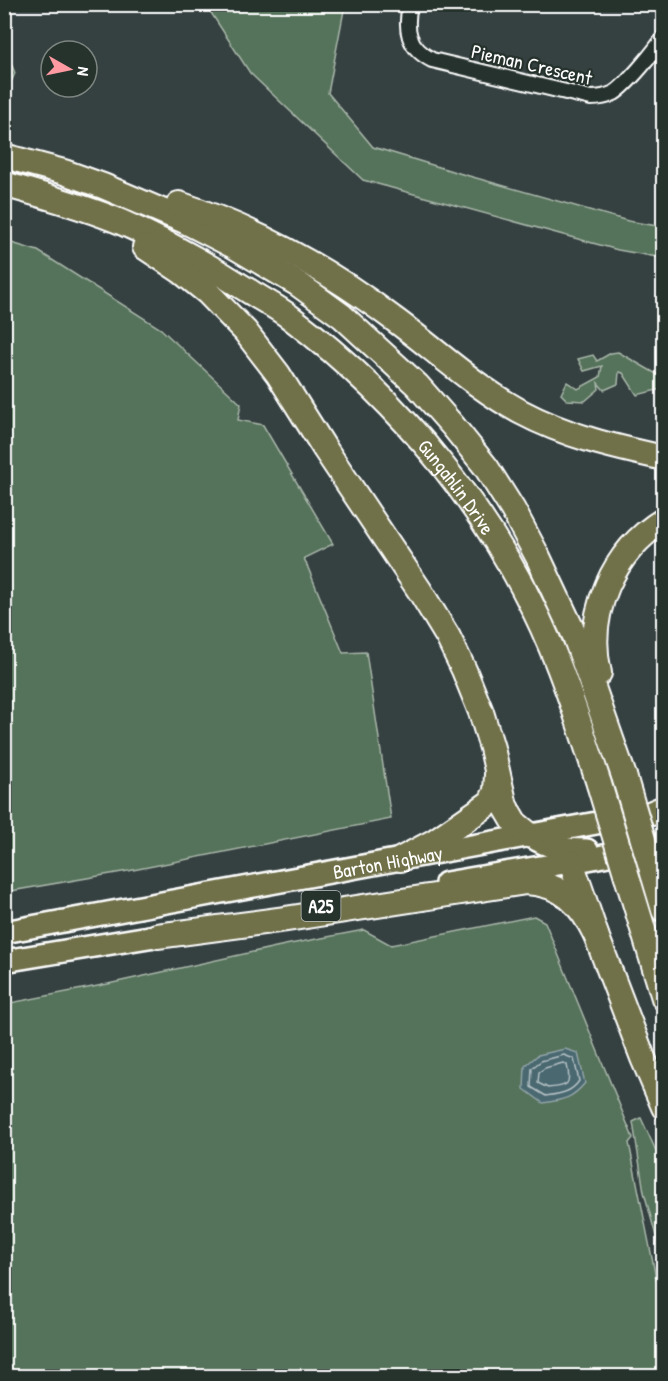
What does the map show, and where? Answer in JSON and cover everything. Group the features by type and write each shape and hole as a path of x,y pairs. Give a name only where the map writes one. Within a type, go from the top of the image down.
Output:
{"highway":[{"name":"Gungahlin Drive","path":"4,156 64,172 124,195 185,221 263,262 342,316 417,385 453,426 486,467 513,510 575,636 624,776 663,910"},
{"path":"64,172 105,181 170,201 222,219 255,234 308,261 352,289 395,319 477,384 522,412 580,437 663,458"},
{"name":"Gungahlin Drive","path":"4,184 87,209 119,222 170,245 225,275 288,316 358,374 424,442 485,522 510,563 551,647 599,784 663,998"},
{"path":"43,196 92,218 171,264 207,292 233,317 257,346 278,374 452,645 485,723 504,801 515,824 531,836 571,856"},
{"path":"624,776 598,668 595,642 597,617 605,590 615,569 640,538 663,520"},
{"path":"401,859 435,841 491,802 496,791 496,768"},
{"name":"Barton Highway","path":"4,932 660,811"},
{"path":"591,824 578,833 573,840 571,856 596,935 663,1107"},
{"name":"Barton Highway","path":"4,961 157,936 485,876 571,856 663,844"},
{"path":"157,936 526,882 549,886 570,898 582,911 596,935"}],"street":[{"name":"Pieman Crescent","path":"410,4 407,22 409,36 425,57 591,98 610,95 620,89 663,37"}],"green space":[{"path":"206,5 345,5 328,93 373,147 628,221 663,227 663,258 618,250 363,180 250,73"},
{"path":"5,59 10,61 15,73 5,88"},
{"path":"5,241 38,251 161,329 241,404 238,420 263,425 333,544 304,558 343,653 366,652 391,819 128,871 5,892"},
{"path":"618,352 663,377 663,390 637,395 623,373 619,372 618,384 604,390 598,383 599,389 585,401 567,400 561,394 567,382 578,389 600,377 602,366 584,371 578,359 593,355 597,361 611,353"},
{"path":"534,916 545,922 633,1138 629,1143 663,1313 663,1376 5,1376 5,1004 364,930 391,945"},
{"path":"641,1118 663,1166 663,1262 644,1192 633,1122"}],"water":[{"path":"565,1049 578,1053 585,1083 567,1098 543,1103 524,1089 525,1066 538,1055"}]}
